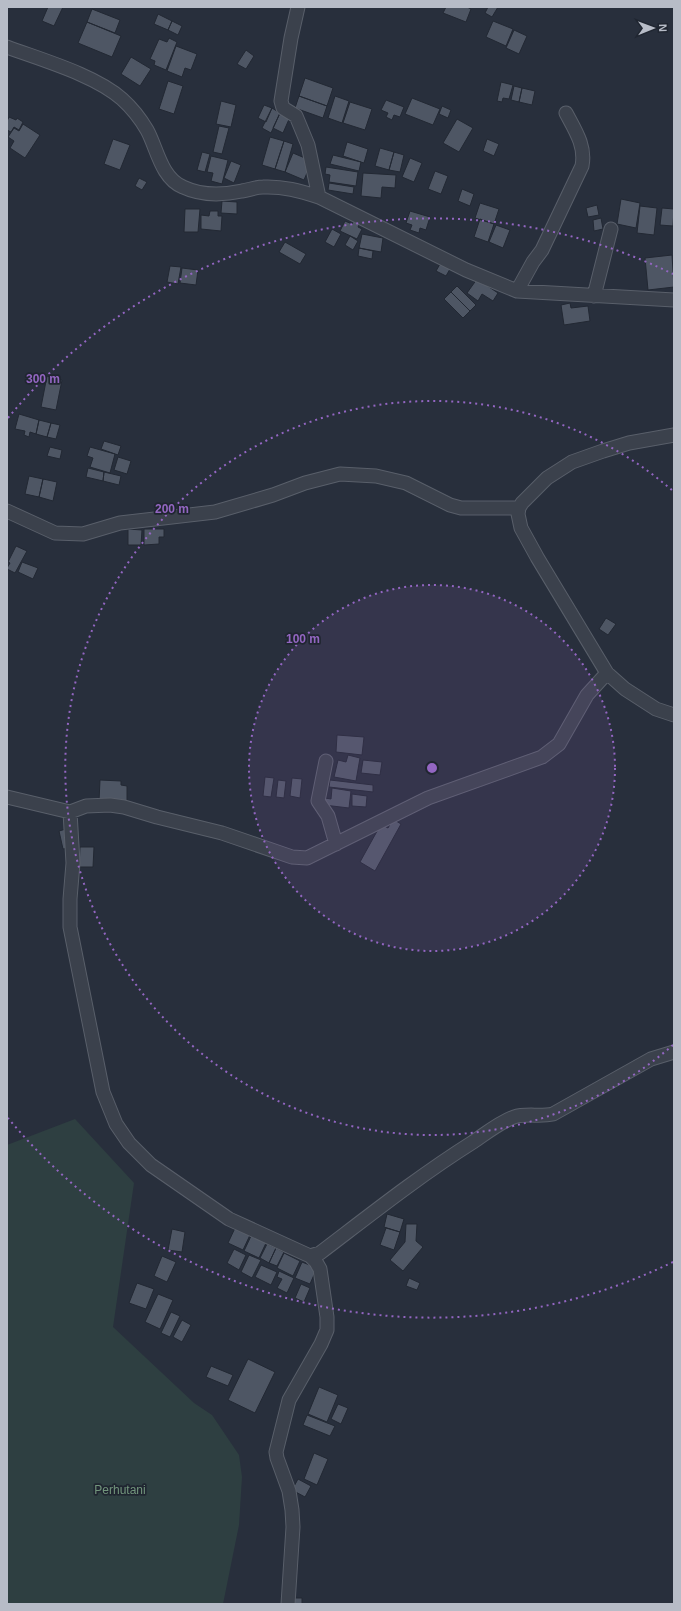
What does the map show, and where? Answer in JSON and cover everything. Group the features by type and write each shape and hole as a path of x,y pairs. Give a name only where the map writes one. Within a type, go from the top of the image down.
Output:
{"street":[{"path":"298,7 291,38 281,102 283,108 296,116 308,145 319,197"},
{"path":"7,47 87,78 111,90 137,114 148,131 154,148 173,181 182,187 202,193 222,194 262,187 296,189 319,197 466,270 517,291 674,300"},
{"path":"517,291 533,262 542,250 582,166 584,156 582,145 566,113"},
{"path":"594,296 611,229"},
{"path":"674,435 629,443 572,462 547,478 522,503 519,508 519,522 521,528 607,673 625,688 656,709 674,716"},
{"path":"7,511 55,533 83,534 120,523 215,512 274,495 305,483 340,474 376,476 406,482 450,505 461,508 519,508"},
{"path":"7,797 70,812 86,806 110,805 124,807 157,817 222,833 292,858 307,858 428,798 542,757 559,744 587,695 607,673"},
{"path":"326,761 318,801 328,816 336,844"},
{"path":"70,812 73,852 70,927 103,1092 116,1124 129,1143 151,1165 229,1219 310,1256 320,1269 327,1317 327,1330 321,1344 289,1400 276,1452 276,1458 289,1491 292,1510 293,1527 288,1604"},
{"path":"310,1256 320,1253 405,1188 507,1120 520,1116 543,1116 553,1114 651,1059 674,1052"}],"green space":[{"name":"Perhutani","path":"75,1119 134,1183 113,1327 194,1403 212,1415 239,1455 242,1477 239,1525 223,1604 7,1604 7,1145"}],"building":[{"path":"48,7 63,7 54,26 42,21"},
{"path":"446,7 467,7 471,9 466,22 443,13"},
{"path":"488,7 498,7 492,17 485,13"},
{"path":"92,9 120,20 115,33 87,22"},
{"path":"158,14 172,21 168,30 154,24"},
{"path":"172,21 182,26 178,35 168,30"},
{"path":"493,21 513,29 506,46 486,37"},
{"path":"87,22 121,36 112,57 78,43"},
{"path":"514,30 527,36 519,54 506,48"},
{"path":"169,38 177,42 166,70 154,65 155,61 150,59 159,39 167,42"},
{"path":"176,46 197,54 191,70 185,68 182,77 167,71"},
{"path":"246,50 254,56 246,69 237,64"},
{"path":"131,57 151,69 140,86 121,74"},
{"path":"305,78 333,88 327,106 299,96"},
{"path":"168,81 183,86 174,114 159,109"},
{"path":"501,82 513,85 509,99 503,98 502,102 497,101"},
{"path":"514,86 522,88 519,102 511,100"},
{"path":"522,88 535,91 532,105 519,102"},
{"path":"299,96 327,106 323,118 295,108"},
{"path":"335,96 349,101 342,123 328,118"},
{"path":"412,98 440,109 433,125 405,114"},
{"path":"386,100 404,107 400,117 394,115 392,120 386,117 388,113 381,110"},
{"path":"221,101 236,105 231,127 216,124"},
{"path":"350,102 372,109 365,130 343,123"},
{"path":"264,105 272,108 266,122 258,118"},
{"path":"442,106 451,110 448,118 439,114"},
{"path":"272,108 280,113 271,133 262,128"},
{"path":"280,113 290,117 283,133 273,128"},
{"path":"9,117 16,120 17,118 23,122 19,130 14,127 11,132 7,130 7,121"},
{"path":"457,119 473,128 459,152 443,143"},
{"path":"23,124 40,135 25,158 10,148 14,141 8,137 14,128 19,131"},
{"path":"219,126 229,128 222,154 213,152"},
{"path":"270,137 284,141 275,169 262,165"},
{"path":"113,139 130,145 120,170 104,164"},
{"path":"487,139 499,144 494,156 483,151"},
{"path":"284,141 293,144 285,172 275,169"},
{"path":"347,142 368,149 364,163 343,156"},
{"path":"380,148 394,152 389,170 375,166"},
{"path":"202,152 210,154 205,172 197,170"},
{"path":"394,152 404,155 400,172 389,170"},
{"path":"293,153 312,161 304,180 285,172"},
{"path":"333,155 361,162 359,171 330,164"},
{"path":"211,156 228,160 222,184 211,181 213,173 207,172"},
{"path":"410,158 422,163 414,182 402,177"},
{"path":"231,161 241,165 234,183 224,178"},
{"path":"326,167 358,172 356,186 329,182 330,175 325,174"},
{"path":"435,171 448,176 441,194 428,189"},
{"path":"363,173 396,175 395,188 382,187 381,198 361,196"},
{"path":"139,178 147,182 142,190 135,186"},
{"path":"329,183 354,187 353,194 328,190"},
{"path":"462,189 474,194 470,206 458,201"},
{"path":"621,199 640,203 636,228 617,224"},
{"path":"222,201 237,202 237,214 221,213"},
{"path":"480,203 499,209 494,224 475,218"},
{"path":"597,205 599,215 588,217 586,208"},
{"path":"640,206 657,208 654,235 637,233"},
{"path":"662,208 674,209 673,226 660,225"},
{"path":"185,209 200,209 198,232 184,232"},
{"path":"210,211 218,211 218,216 222,216 221,231 201,229 201,215 209,216"},
{"path":"410,211 430,217 426,230 420,228 419,233 410,230 412,225 406,223"},
{"path":"601,218 603,229 594,231 593,220"},
{"path":"480,219 494,224 488,242 474,237"},
{"path":"354,220 360,223 358,227 362,229 357,239 340,231 345,221 352,224"},
{"path":"496,225 510,230 503,248 489,242"},
{"path":"332,229 341,234 334,247 325,242"},
{"path":"362,234 383,238 381,252 359,248"},
{"path":"350,236 358,241 353,250 345,245"},
{"path":"285,242 306,254 300,264 279,252"},
{"path":"359,248 373,251 372,259 358,256"},
{"path":"672,255 674,287 648,290 645,258"},
{"path":"440,264 450,269 446,276 436,271"},
{"path":"170,266 181,267 178,284 167,282"},
{"path":"182,268 198,270 196,285 180,283"},
{"path":"477,279 498,293 493,301 482,294 478,301 467,293"},
{"path":"457,286 476,305 470,311 451,292"},
{"path":"451,292 470,311 463,318 444,299"},
{"path":"570,303 571,308 588,306 590,321 564,325 561,305"},
{"path":"47,376 62,380 56,410 41,407"},
{"path":"19,414 39,420 36,434 30,432 29,437 24,435 25,431 15,429"},
{"path":"39,420 51,423 47,437 36,434"},
{"path":"51,423 60,425 56,439 47,437"},
{"path":"104,441 121,446 118,455 101,449"},
{"path":"50,447 62,450 60,459 47,456"},
{"path":"90,447 115,454 110,473 90,467 93,458 87,456"},
{"path":"118,457 131,461 127,474 114,470"},
{"path":"88,468 104,472 103,481 86,477"},
{"path":"104,472 121,476 119,485 103,481"},
{"path":"29,476 43,479 39,497 25,494"},
{"path":"43,479 57,482 53,501 39,497"},
{"path":"128,529 142,530 141,545 128,545"},
{"path":"144,529 164,529 164,537 159,537 159,544 144,545"},
{"path":"16,546 27,551 15,573 7,568 10,563 8,562"},
{"path":"22,562 38,568 33,579 18,572"},
{"path":"606,618 616,624 608,635 599,629"},
{"path":"337,735 364,737 362,755 336,752"},
{"path":"348,755 360,758 356,781 334,777 338,760 346,762"},
{"path":"363,760 382,762 380,775 361,773"},
{"path":"265,777 274,778 271,797 263,796"},
{"path":"292,778 302,779 300,798 290,796"},
{"path":"100,780 121,781 121,785 127,786 127,802 99,801"},
{"path":"278,780 286,781 284,798 276,797"},
{"path":"330,780 373,785 373,792 329,787"},
{"path":"332,788 351,791 349,808 324,805 325,798 331,799"},
{"path":"352,794 367,796 366,807 352,806"},
{"path":"393,819 401,824 375,871 360,862 381,824 388,828"},
{"path":"66,829 70,848 63,849 59,831"},
{"path":"80,847 94,847 93,867 79,867"},
{"path":"387,1214 404,1219 400,1232 384,1227"},
{"path":"406,1224 417,1224 416,1241 423,1247 403,1271 390,1260 405,1242"},
{"path":"235,1228 250,1235 243,1250 228,1243"},
{"path":"386,1228 400,1232 394,1250 380,1245"},
{"path":"172,1229 185,1232 182,1252 168,1250"},
{"path":"251,1236 266,1243 259,1258 244,1251"},
{"path":"267,1244 276,1248 269,1263 260,1258"},
{"path":"276,1248 284,1252 277,1266 269,1263"},
{"path":"234,1249 246,1255 239,1270 227,1263"},
{"path":"284,1253 300,1261 293,1276 277,1268"},
{"path":"249,1255 261,1260 252,1278 241,1272"},
{"path":"162,1256 176,1262 167,1282 154,1276"},
{"path":"302,1262 317,1268 310,1284 295,1278"},
{"path":"261,1265 277,1272 271,1285 255,1277"},
{"path":"279,1271 294,1278 287,1293 277,1288 282,1279 277,1277"},
{"path":"409,1278 420,1283 417,1290 406,1286"},
{"path":"137,1283 154,1289 146,1309 129,1303"},
{"path":"301,1284 310,1288 304,1302 295,1298"},
{"path":"158,1294 173,1300 160,1329 145,1322"},
{"path":"171,1312 180,1316 170,1337 161,1333"},
{"path":"182,1320 191,1325 182,1342 173,1337"},
{"path":"248,1359 275,1372 255,1413 228,1400"},
{"path":"211,1366 233,1375 228,1386 206,1377"},
{"path":"319,1387 338,1395 327,1422 308,1414"},
{"path":"338,1404 348,1408 341,1424 331,1419"},
{"path":"307,1415 335,1426 330,1436 303,1425"},
{"path":"314,1453 328,1459 317,1485 304,1479"},
{"path":"298,1479 311,1486 305,1497 292,1490"},
{"path":"289,1598 302,1598 302,1604 289,1604"}]}
